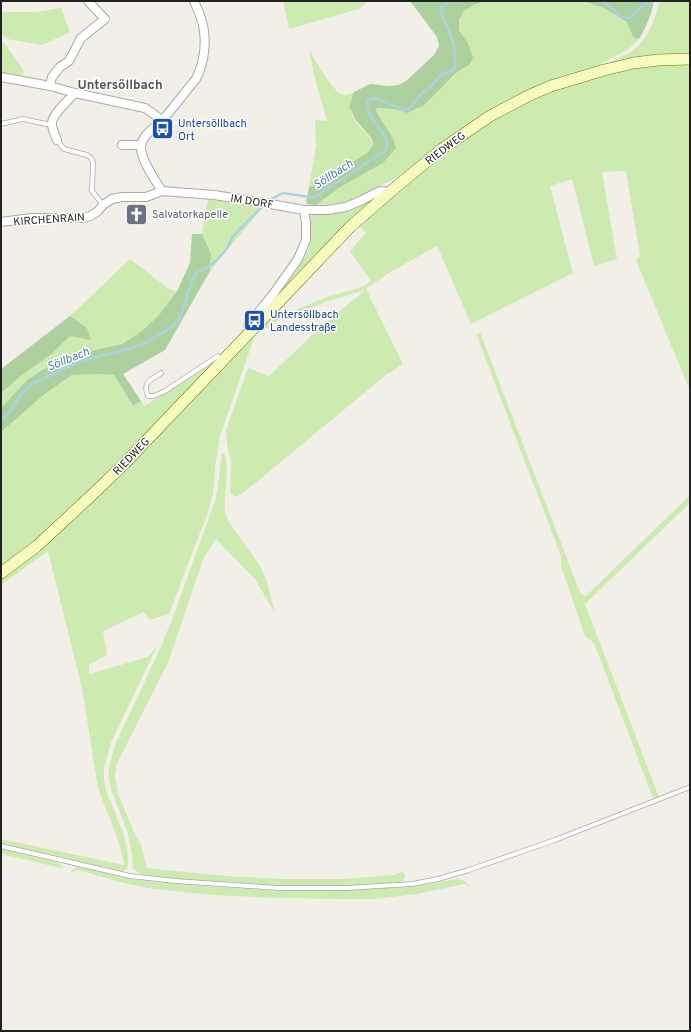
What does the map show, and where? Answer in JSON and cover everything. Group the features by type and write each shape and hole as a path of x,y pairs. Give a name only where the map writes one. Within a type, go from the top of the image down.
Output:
{"main road":[{"name":"RIEDWEG","path":"1,573 37,546 125,463 350,227 442,149 490,116 551,86 604,70 634,63 658,60 690,59"}],"street":[{"path":"50,86 52,77 60,67 69,61 81,38 105,19 88,1"},
{"path":"162,191 143,158 141,145 149,132 162,120 196,79 201,67 204,46 204,30 194,1"},
{"path":"1,77 50,86 145,108 162,120"},
{"path":"56,140 52,120 75,93"},
{"path":"122,145 141,145"},
{"name":"IM DORF","path":"162,191 214,195 304,210 327,210 346,207 360,202 380,191 390,192"},
{"name":"KIRCHENRAIN","path":"1,222 32,218 82,218 97,212 103,205 112,199 122,197 146,197 162,191"},
{"path":"253,329 248,325 274,293 298,259 306,240 304,210"}],"lane":[{"path":"1,124 23,119 52,125"},
{"path":"56,140 64,149 87,155 91,158 93,162 92,191 103,205"},
{"path":"161,373 148,381 146,392 148,396 154,396 165,391 218,356 224,359"},
{"path":"1,846 115,873 175,881 279,888 347,888 412,884 438,879 476,868 555,840 690,787"}],"green space":[{"path":"283,1 366,1 365,4 359,9 289,29"},
{"path":"410,1 485,1 464,11 459,20 459,30 468,43 473,58 469,65 457,72 423,106 407,113 394,109 377,108 376,110 393,138 396,148 383,163 339,188 316,205 306,204 309,187 324,181 368,152 374,144 371,138 355,119 349,106 354,92 370,84 388,86 399,85 406,81 434,55 439,46 437,37"},
{"path":"485,1 583,1 604,8 627,22 633,37 639,39 630,48 593,68 550,83 408,173 346,203 316,205 339,188 383,163 383,123 376,110 377,108 394,109 407,113 450,80 457,72 469,65 468,43 459,30 459,20 464,11 474,4"},
{"path":"583,1 654,1 652,12 639,39 633,37 627,22 604,8"},
{"path":"659,1 690,1 690,54 605,65 630,52 643,40 656,14"},
{"path":"61,8 70,32 42,45 7,39 1,33 1,12 36,12"},
{"path":"1,39 23,69 24,73 22,75 13,77 1,74"},
{"path":"309,50 319,67 338,92 345,95 354,92 350,104 351,112 374,144 368,152 324,181 309,187 316,146 315,120 327,121 314,75"},
{"path":"690,64 690,391 636,260 640,255 626,171 602,172 617,259 594,266 572,179 550,186 573,273 471,324 437,246 387,274 366,289 403,364 386,375 243,493 236,496 231,494 231,462 226,430 248,368 269,376 321,327 365,290 325,302 277,321 265,329 265,325 270,321 324,298 362,287 371,281 350,251 366,233 360,227 414,179 457,145 491,123 530,102 571,85 614,72 650,66"},
{"path":"377,197 277,298 302,262 309,249 309,219 311,214"},
{"path":"208,199 262,208 210,271 211,254 202,234"},
{"path":"192,234 202,234 211,254 210,271 165,350 123,374 141,401 133,406 114,375 72,375 46,393 1,432 1,408 27,380 44,369 95,350 122,344 142,331 159,315 177,291 190,263"},
{"path":"130,259 168,288 177,292 159,315 142,331 122,344 95,350 44,369 27,380 1,408 1,393 22,375 53,353 70,336 87,328 70,316"},
{"path":"70,316 87,328 91,340 70,336 53,353 22,375 1,393 1,369"},
{"path":"480,332 581,595 586,596 690,495 690,503 585,604 659,797 653,798 594,643 585,636 561,566 561,556 476,334"},
{"path":"253,335 255,335 220,436 213,493 208,512 169,614 150,620 144,612 103,631 107,655 89,665 89,674 148,657 157,646 111,743 104,767 104,781 107,793 124,835 128,856 128,867 124,871 121,871 1,843 1,839 124,865 117,837 98,788 82,688 48,551 1,585 1,577"},
{"path":"217,361 90,491 34,543 1,568 1,432 46,393 72,375 114,375 133,406 141,401 144,406"},
{"path":"224,453 227,466 225,512 229,522 260,566 266,579 276,614 255,579 216,539 204,557 168,663 117,763 115,776 118,794 141,845 147,868 226,876 285,879 344,879 395,875 403,871 405,877 403,881 398,883 346,886 279,886 175,879 144,875 137,872 133,868 128,834 112,792 109,779 109,767 115,745 160,649 173,617 215,501 222,454"},
{"path":"1,848 56,862 60,864 61,868 1,854"},
{"path":"76,867 130,879 175,884 279,891 410,887 457,879 464,880 470,887 464,884 417,894 375,899 278,898 211,895 147,888 78,870 68,874"}],"waterway":[{"name":"Söllbach","path":"268,201 283,193 315,197 386,150 386,138 369,113 367,107 368,101 373,98 403,110 410,108 423,92 430,88 441,74 454,70 455,55 453,44 441,8 451,1"},
{"name":"Söllbach","path":"602,1 621,17 628,18 649,1"},
{"name":"Söllbach","path":"1,419 5,417 19,397 32,384 81,361 128,349 148,342 174,325 179,320 196,273 211,265 220,257 227,248 233,236 265,204"}],"place":[{"name":"Untersöllbach Ort","path":"163,129"},
{"name":"Salvatorkapelle","path":"137,214"},
{"name":"Untersöllbach Landesstraße","path":"254,320"}],"district":[{"name":"Untersöllbach","path":"120,84"}]}
